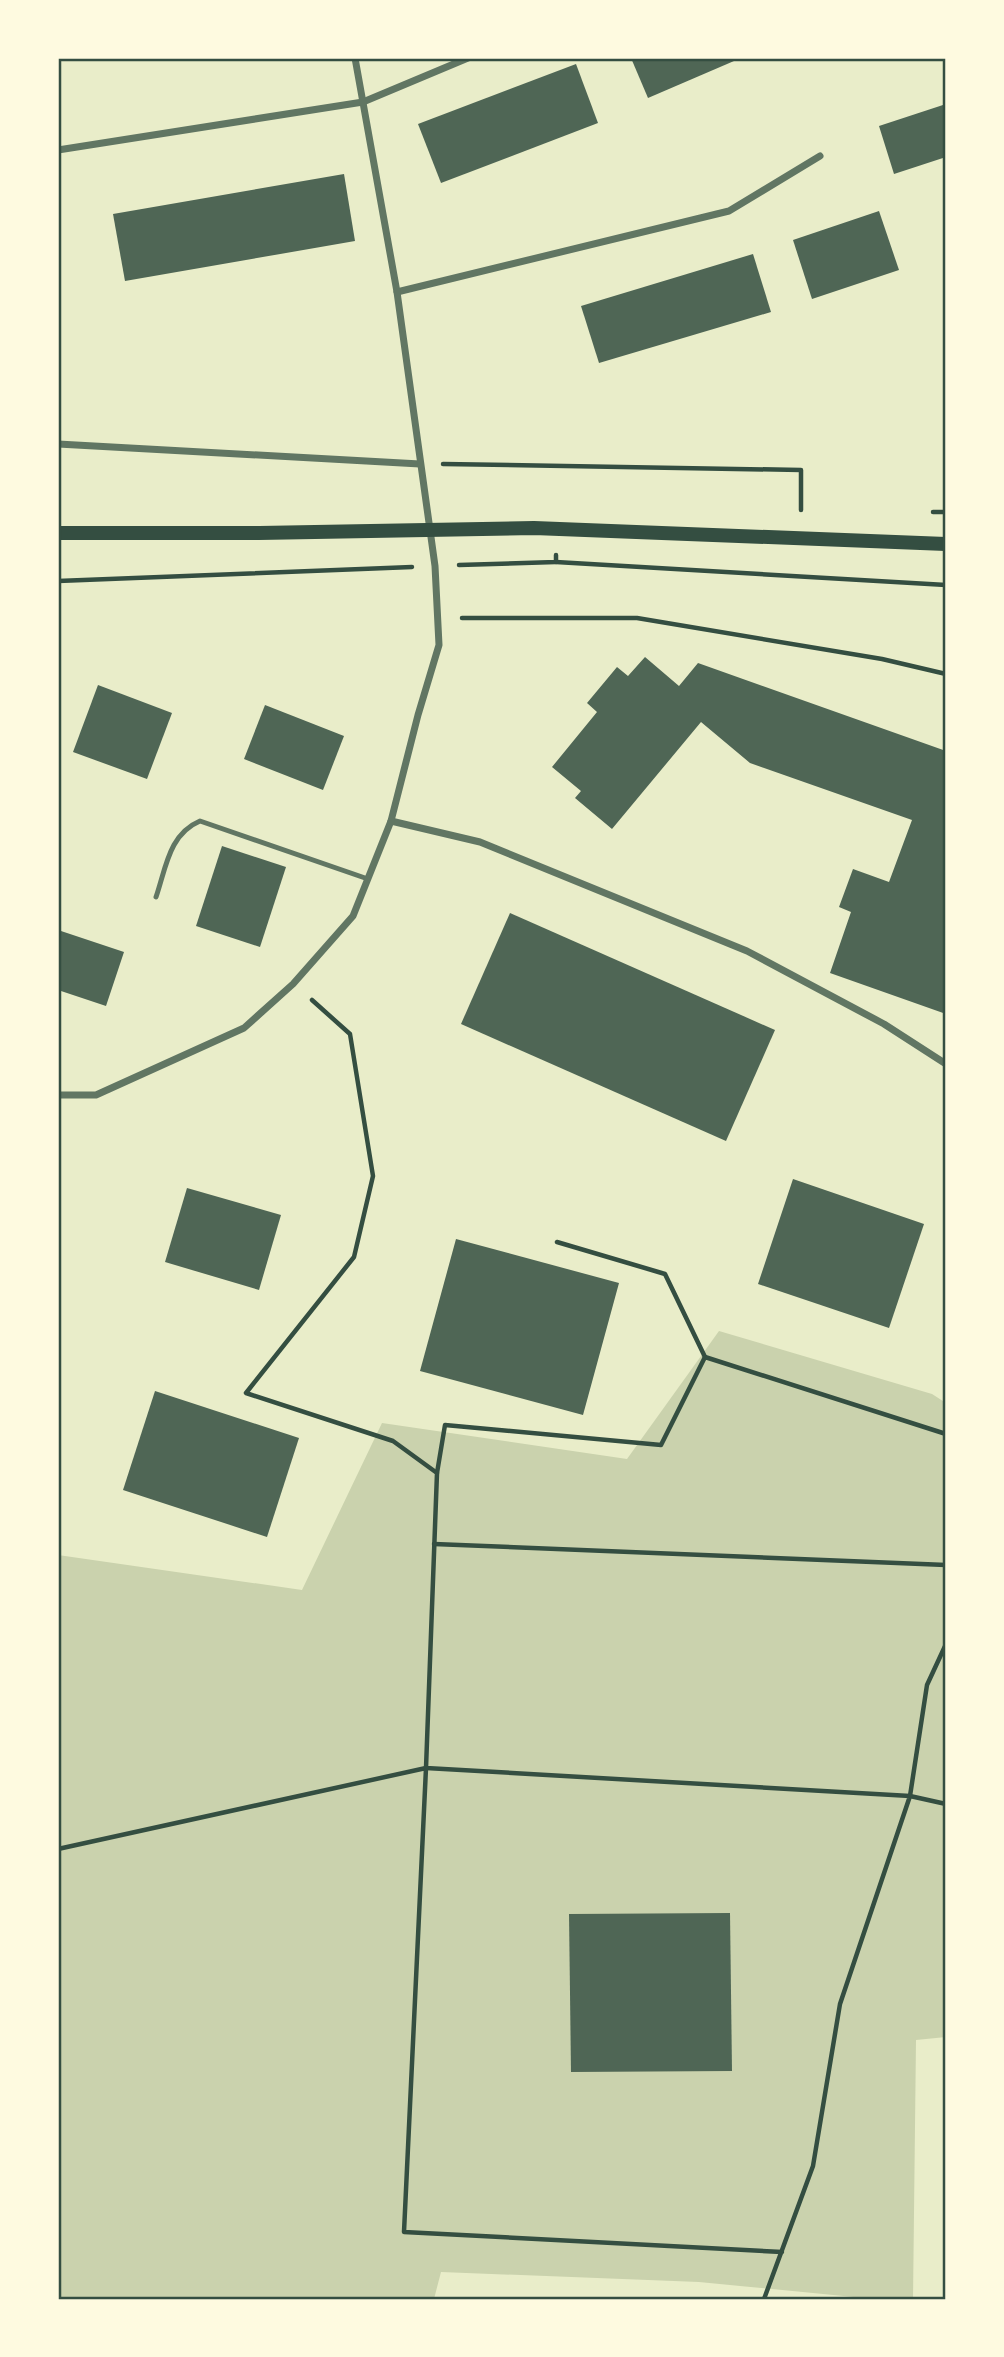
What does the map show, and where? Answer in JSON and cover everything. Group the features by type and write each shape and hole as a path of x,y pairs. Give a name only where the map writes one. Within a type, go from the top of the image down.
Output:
{"main road":[{"path":"58,533 259,533 534,528 946,544"}],"street":[{"path":"58,1095 96,1095 244,1028 293,984 354,916 391,821 439,645 435,566 397,292 355,58"},
{"path":"58,150 363,102 468,58"},
{"path":"397,292 729,211 820,156"},
{"path":"58,444 420,464"},
{"path":"391,821 480,842 747,951 884,1024 946,1064"}],"lane":[{"path":"156,897 176,838 186,827 200,821 368,879"}],"path":[{"path":"420,464 801,470 801,512"},
{"path":"920,512 946,512"},
{"path":"556,562 946,585"},
{"path":"58,581 435,566"},
{"path":"459,618 637,618 882,659 946,674"},
{"path":"293,984 350,1034 373,1176 354,1257 246,1393 393,1441 437,1473"},
{"path":"557,1242 665,1274 705,1357 946,1434"},
{"path":"705,1357 661,1445 445,1424 437,1473 404,2232 782,2252"},
{"path":"434,1544 946,1565"},
{"path":"764,2299 813,2166 841,2004 910,1796 927,1685 946,1644"},
{"path":"58,1849 426,1768 910,1796 946,1804"}],"green space":[{"path":"719,1331 932,1394 946,1403 946,2037 916,2040 913,2299 874,2299 699,2282 441,2272 434,2299 58,2299 58,1555 302,1590 382,1423 627,1459"}],"building":[{"path":"631,58 741,58 648,98"},
{"path":"576,64 598,123 441,183 418,124"},
{"path":"946,104 946,157 894,174 879,126"},
{"path":"344,174 355,241 125,281 113,214"},
{"path":"879,211 899,270 812,299 793,240"},
{"path":"753,254 771,312 599,363 581,306"},
{"path":"645,657 679,686 698,663 946,751 946,1014 830,973 851,912 839,907 853,869 889,882 912,820 750,763 701,722 612,829 575,798 581,791 552,767 597,712 587,703 617,667 628,676"},
{"path":"98,685 172,713 147,779 73,752"},
{"path":"265,705 344,736 323,790 244,759"},
{"path":"222,846 286,867 260,947 196,926"},
{"path":"510,913 775,1030 726,1141 461,1024"},
{"path":"58,930 124,952 106,1006 58,990"},
{"path":"793,1179 924,1224 889,1328 758,1284"},
{"path":"187,1188 281,1215 259,1290 165,1262"},
{"path":"456,1239 619,1283 583,1415 420,1371"},
{"path":"155,1391 299,1438 267,1537 123,1490"},
{"path":"730,1913 732,2071 571,2072 569,1914"}]}
